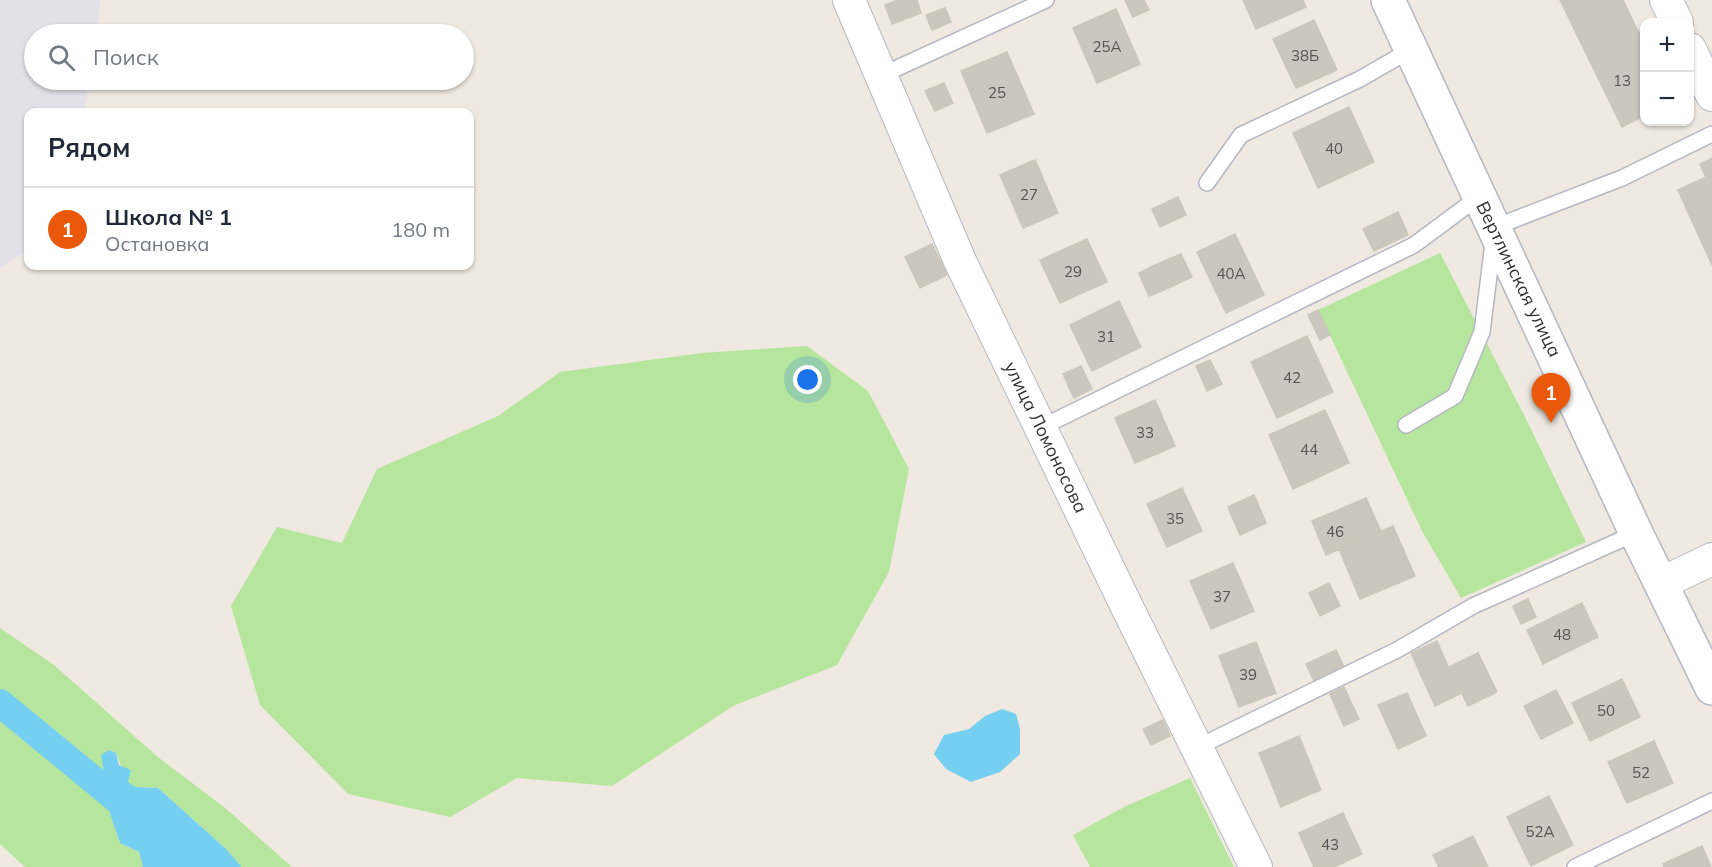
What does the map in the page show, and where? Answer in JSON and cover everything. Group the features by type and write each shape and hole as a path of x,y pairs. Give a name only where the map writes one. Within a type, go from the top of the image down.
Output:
{"main road":[{"name":"Вертлинская улица","path":"1388,0 1636,533 1712,688"}],"street":[{"name":"улица Ломоносова","path":"849,0 960,261 1256,867"},
{"path":"1666,0 1675,18"},
{"path":"1694,59 1712,95"},
{"path":"1662,583 1712,559"}],"lane":[{"path":"882,75 1046,0"},
{"path":"1207,183 1241,135 1360,79 1412,49"},
{"path":"1406,424 1455,396 1482,332 1495,227 1622,178 1712,134"},
{"path":"1042,428 1414,245 1480,196"},
{"path":"1198,747 1397,650 1473,606 1636,533"},
{"path":"1575,867 1712,801"}],"shaded area":[{"path":"0,0 101,0 97,24 24,24 24,90 87,90 85,108 24,108 24,253 0,268"}],"green space":[{"path":"1440,253 1526,419 1586,542 1461,598 1422,531 1318,310"},
{"path":"807,346 868,391 909,469 889,572 837,665 733,706 612,786 517,778 450,817 348,794 260,705 231,606 277,527 342,543 377,469 498,416 560,372 702,353"},
{"path":"0,628 54,665 159,758 224,807 292,867 242,867 225,848 158,788 134,787 128,782 116,753 109,811 120,843 139,852 143,867 25,867 0,844"},
{"path":"1190,778 1234,867 1090,867 1073,835 1126,806"}],"water":[{"path":"1002,709 1016,714 1020,729 1020,754 1000,772 971,782 946,769 934,754 944,735 969,729 985,716"},
{"path":"109,750 116,753 119,765 131,770 128,782 135,787 158,788 225,848 242,867 143,867 139,852 120,843 109,811 99,802 95,775 104,773 101,755"}],"building":[{"path":"898,0 917,0 921,13 892,24 885,5"},
{"path":"1125,0 1144,0 1149,10 1133,17"},
{"path":"1243,0 1303,0 1306,7 1256,29"},
{"path":"1560,0 1623,0 1640,36 1640,118 1622,127"},
{"path":"945,8 951,22 932,30 926,15"},
{"path":"1116,9 1140,64 1097,83 1073,28"},
{"path":"1314,20 1337,70 1296,88 1273,39"},
{"path":"1007,52 1034,114 987,133 961,71"},
{"path":"944,83 953,103 935,111 925,91"},
{"path":"1349,107 1374,162 1318,188 1293,133"},
{"path":"1712,158 1712,265 1678,190 1706,177 1700,164"},
{"path":"1035,160 1058,213 1023,228 1000,175"},
{"path":"1178,197 1186,215 1160,227 1152,209"},
{"path":"1398,212 1408,235 1374,251 1363,229"},
{"path":"1235,234 1264,295 1226,313 1197,252"},
{"path":"1087,239 1107,282 1060,303 1040,260"},
{"path":"932,244 947,275 920,288 905,257"},
{"path":"1181,254 1192,277 1164,290 1153,266"},
{"path":"1153,266 1164,290 1149,296 1139,273"},
{"path":"1119,301 1141,347 1092,371 1070,325"},
{"path":"1318,310 1330,335 1320,340 1308,315"},
{"path":"1307,336 1333,392 1277,418 1251,362"},
{"path":"1210,360 1222,384 1207,391 1196,366"},
{"path":"1081,366 1092,389 1074,398 1063,374"},
{"path":"1155,400 1175,446 1135,463 1115,418"},
{"path":"1325,410 1349,463 1293,489 1269,435"},
{"path":"1182,488 1202,531 1167,547 1147,504"},
{"path":"1254,495 1266,523 1240,535 1228,507"},
{"path":"1366,498 1381,531 1357,541 1343,508"},
{"path":"1343,508 1357,541 1326,555 1312,521"},
{"path":"1393,526 1415,576 1360,599 1339,549"},
{"path":"1233,563 1254,611 1211,629 1190,581"},
{"path":"1329,583 1340,606 1320,616 1309,593"},
{"path":"1528,599 1536,617 1521,624 1513,606"},
{"path":"1582,603 1598,637 1543,664 1527,630"},
{"path":"1437,641 1460,694 1435,706 1411,653"},
{"path":"1256,642 1276,693 1239,707 1219,656"},
{"path":"1336,650 1344,667 1314,681 1306,664"},
{"path":"1478,653 1497,692 1468,706 1449,667"},
{"path":"1622,679 1640,717 1590,741 1572,703"},
{"path":"1344,687 1359,719 1344,726 1330,694"},
{"path":"1556,690 1573,723 1541,739 1524,706"},
{"path":"1407,693 1426,736 1398,749 1378,705"},
{"path":"1163,720 1170,736 1151,745 1143,729"},
{"path":"1299,736 1321,790 1301,798 1279,745"},
{"path":"1654,741 1673,783 1627,803 1608,762"},
{"path":"1279,745 1301,798 1281,807 1259,753"},
{"path":"1549,796 1573,845 1531,866 1507,817"},
{"path":"1343,813 1362,854 1334,867 1314,867 1299,833"},
{"path":"1473,836 1488,867 1439,867 1433,855"},
{"path":"1702,846 1711,867 1664,867 1663,864"}],"waterway":[{"path":"0,703 124,805"}],"place":[{"name":"Школа № 1","path":"1551,423"}]}
